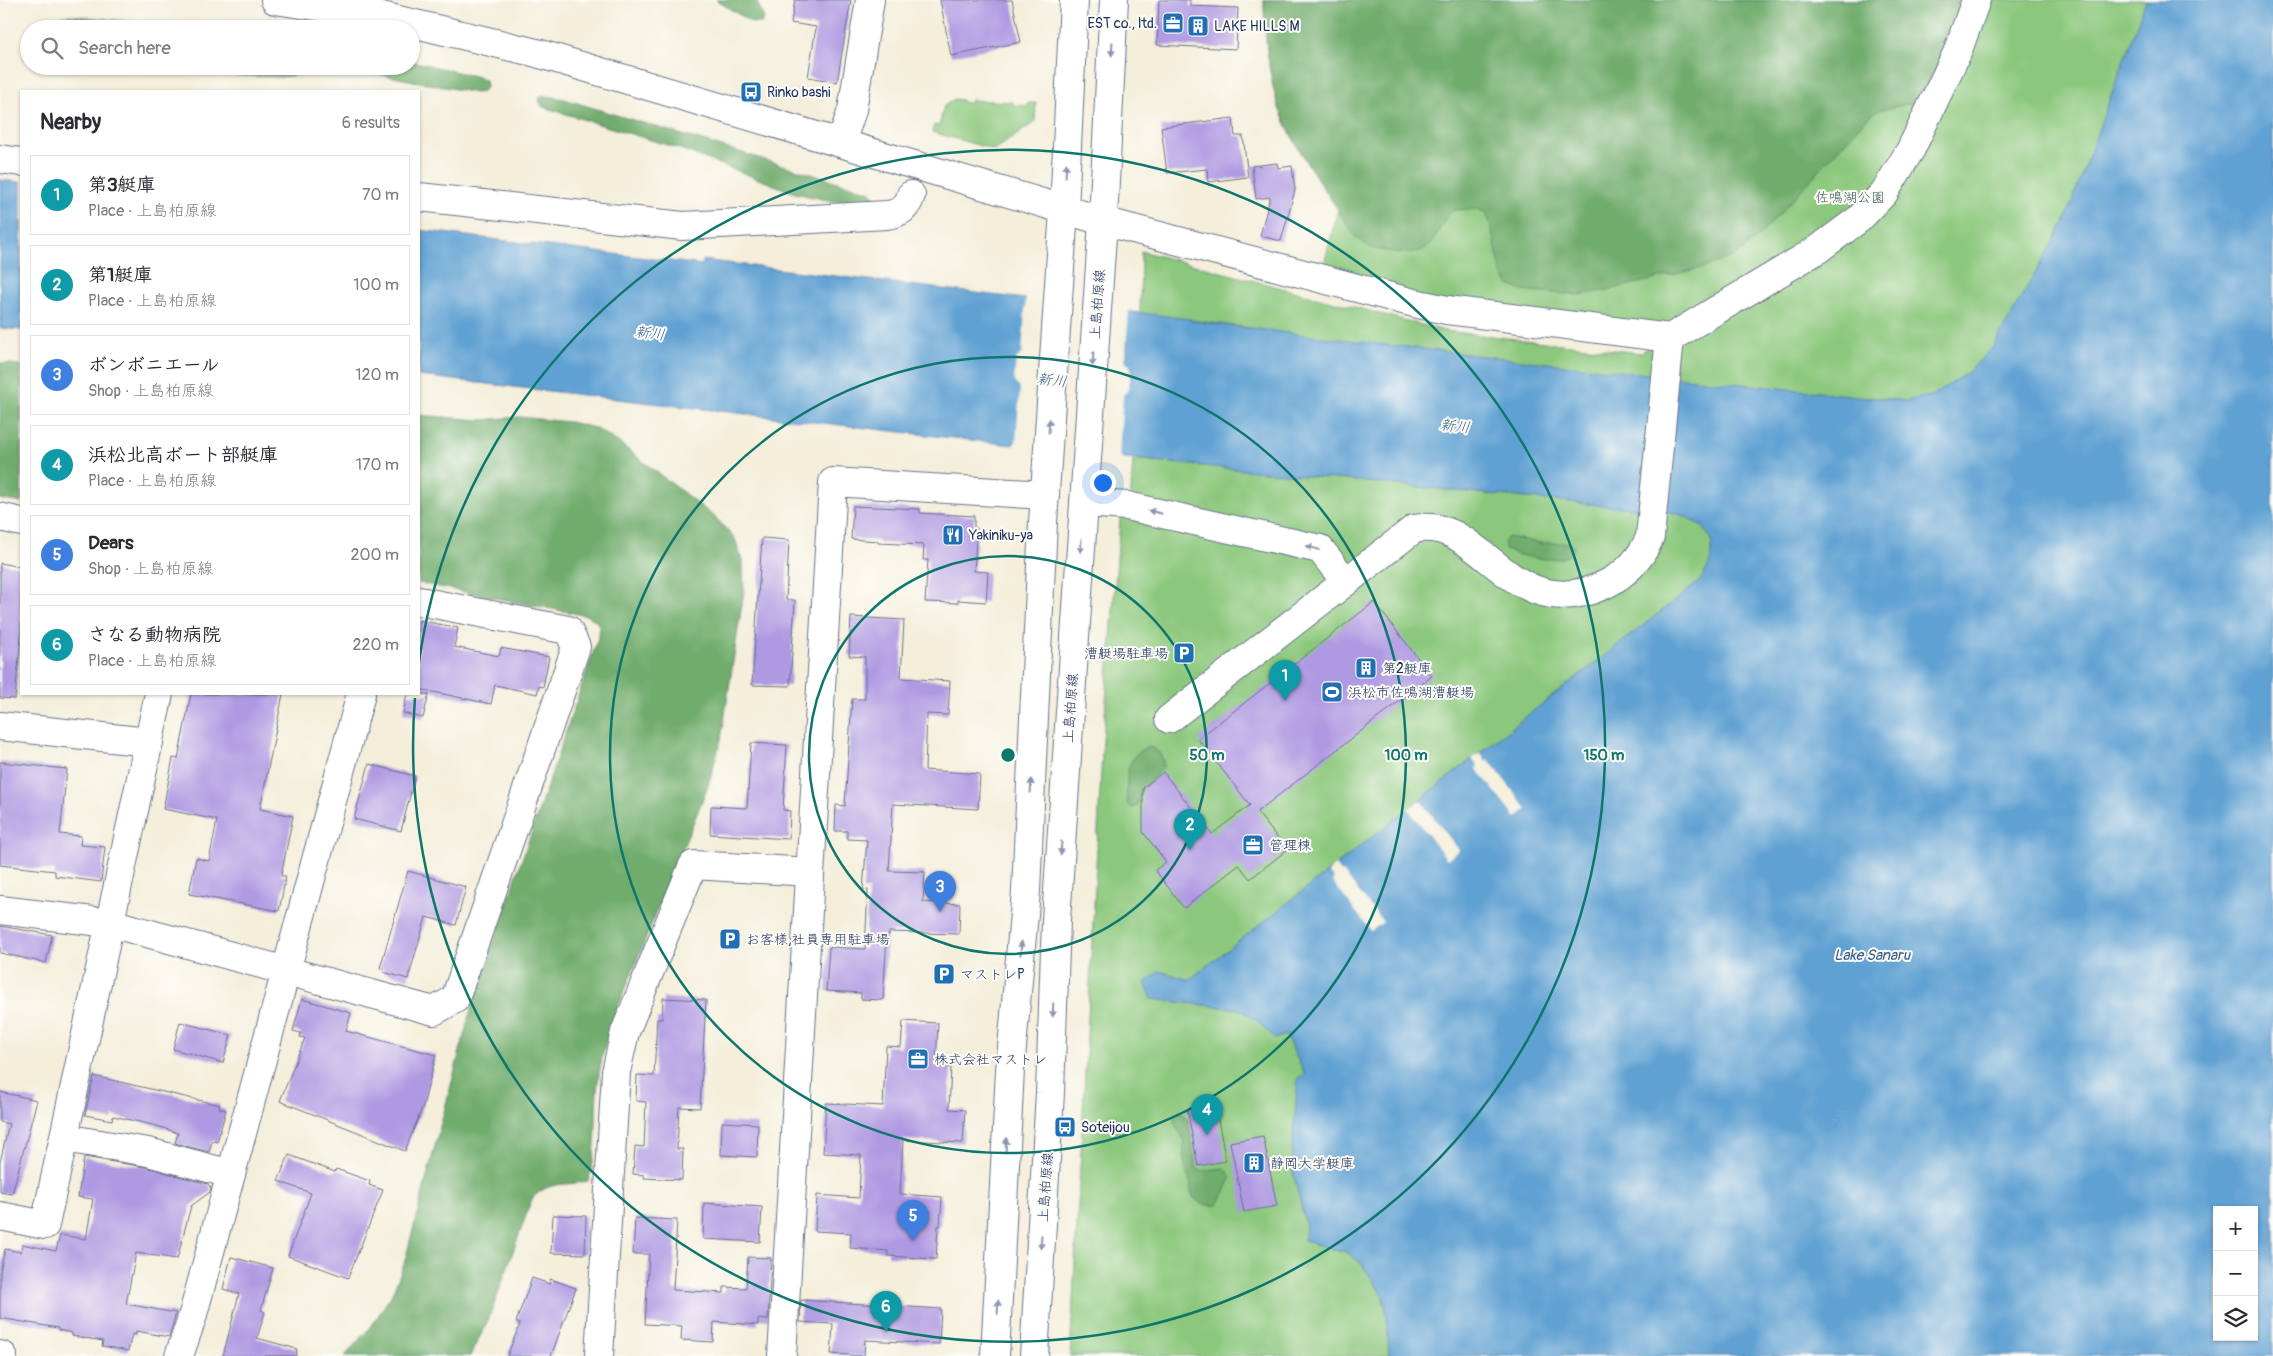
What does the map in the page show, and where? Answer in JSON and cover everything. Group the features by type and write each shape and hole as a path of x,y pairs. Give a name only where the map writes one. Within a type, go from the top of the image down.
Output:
{"street":[{"path":"275,0 304,2 400,20"},
{"path":"842,144 852,110 870,0"},
{"path":"995,1356 1010,1070 1026,892 1045,485 1064,210 1074,0"},
{"name":"上島柏原線","path":"1034,1356 1050,1093 1056,920 1103,221 1114,0"},
{"path":"420,24 508,45 1103,221 1448,310 1669,346 1818,250 1859,219 1884,193 1912,149 1957,53 1976,0"},
{"path":"0,159 20,162"},
{"path":"420,197 683,226 887,215 899,213 908,204 911,195"},
{"path":"1169,719 1414,529 1426,527 1450,532 1517,583 1548,593 1580,593 1595,589 1623,574 1645,550 1650,537 1669,346"},
{"path":"782,1356 833,482 1045,485"},
{"path":"1084,491 1127,506 1320,549 1346,582"},
{"path":"0,518 20,522"},
{"path":"0,910 110,923 434,1010 455,999 576,647 568,630 420,601"},
{"path":"0,1216 45,1225 159,695"},
{"path":"179,1356 192,1318 361,695"},
{"path":"0,726 149,742"},
{"path":"599,1356 616,1072 625,1032 693,865 810,872"},
{"path":"64,1138 148,1152 231,1174"}],"green space":[{"path":"716,0 756,0 764,18 762,23 752,23"},
{"name":"佐鳴湖公園","path":"1264,0 2146,0 2065,221 1993,347 1968,372 1934,395 1907,401 1680,379 1331,339 1140,313 1141,251 1445,331 1641,353 1672,327 1437,303 1322,272 1338,209 1299,149 1276,99 1268,56"},
{"path":"1264,0 1963,0 1945,48 1924,92 1913,103 1878,110 1864,121 1763,232 1736,256 1702,268 1579,295 1520,290 1508,284 1502,274 1489,220 1485,212 1476,209 1453,210 1427,247 1417,252 1403,253 1379,250 1367,246 1355,236 1305,159 1280,110 1273,86 1268,56"},
{"path":"70,15 114,20 57,20 62,16"},
{"path":"420,63 485,80 486,87 482,92 476,93 382,75 420,75"},
{"path":"229,75 298,75 280,77"},
{"path":"542,95 564,99 871,192 876,198 873,203 831,201 795,193 680,149 543,107 539,99"},
{"path":"954,99 970,103 971,100 1013,102 1013,105 1028,106 1028,103 1036,103 1035,122 995,150 932,132 934,125 939,126 944,106"},
{"path":"0,363 20,365 20,503 0,499"},
{"path":"420,415 480,420 519,417 570,422 595,428 618,442 716,518 735,539 743,562 744,591 721,740 707,789 610,1026 598,1083 595,1148 588,1181 552,1186 532,1199 488,1321 470,1356 345,1356 372,1325 391,1296 404,1264 472,1005 599,635 598,623 588,616 420,583"},
{"name":"浜松市佐鳴湖漕艇場","path":"1133,459 1671,512 1696,522 1710,537 1712,556 1708,568 1700,581 1189,980 1159,971 1152,999 1240,1009 1256,1020 1275,1039 1285,1034 1305,1074 1291,1164 1306,1226 1304,1241 1347,1252 1361,1263 1382,1294 1387,1314 1389,1356 1070,1356 1102,753 1120,520 1131,491"},
{"path":"1508,537 1541,543 1571,543 1574,546 1572,553 1565,557 1556,559 1533,558 1506,550 1505,543"},
{"path":"1148,747 1155,749 1160,754 1163,760 1163,767 1141,790 1137,806 1132,808 1128,805 1127,801 1128,769 1135,756"},
{"path":"1182,1112 1188,1120 1196,1168 1201,1171 1223,1168 1228,1171 1231,1179 1218,1205 1202,1203 1195,1199 1191,1192 1190,1180 1184,1161 1185,1141 1175,1125 1174,1116"}],"water":[{"name":"Lake Sanaru","path":"2146,0 2273,0 2273,1356 1389,1356 1387,1314 1382,1294 1361,1263 1347,1252 1304,1241 1306,1226 1291,1164 1298,1078 1305,1074 1286,1035 1275,1039 1256,1020 1239,1009 1152,999 1145,983 1159,971 1189,980 1700,581 1708,568 1712,556 1710,537 1704,529 1696,522 1671,512 1133,459 420,376 420,230 703,265 703,260 1460,353 1907,401 1934,395 1968,372 1993,347 2065,221"},
{"path":"0,180 20,182 20,330 0,328"}],"pier":[{"path":"1026,297 1129,309 1125,360 1131,367 1129,389 1123,395 1119,454 1124,461 1010,448 1016,442 1020,388 1014,382 1016,359 1022,353"},
{"path":"1480,753 1486,761 1488,759 1527,809 1516,818 1476,768 1478,766 1472,759"},
{"path":"1420,800 1459,850 1447,859 1408,809"},
{"path":"1335,865 1341,873 1343,872 1383,922 1371,931 1332,881 1334,879 1328,872"}],"building":[{"path":"795,0 851,0 837,82 808,77 816,27 791,23"},
{"path":"940,0 1012,0 1021,42 951,56"},
{"name":"LAKE HILLS M","path":"1159,0 1190,0 1190,6 1238,8 1236,49 1157,45"},
{"path":"1233,118 1235,136 1243,136 1248,177 1208,182 1207,169 1167,173 1161,127"},
{"path":"1277,163 1278,168 1292,166 1295,190 1281,241 1260,236 1270,197 1256,199 1252,166"},
{"path":"853,506 920,509 920,513 974,516 974,528 977,528 974,571 988,572 986,602 958,600 958,603 925,602 928,560 923,560 924,545 878,543 878,541 851,539"},
{"path":"762,538 789,540 786,600 795,600 790,686 752,685"},
{"path":"0,563 20,567 20,646 15,699 0,698"},
{"path":"1374,602 1432,676 1257,812 1287,850 1250,879 1239,865 1184,908 1155,870 1166,862 1143,832 1143,788 1163,772 1212,834 1250,805 1198,739"},
{"path":"851,617 904,620 901,678 950,681 948,715 927,714 925,770 980,774 978,809 893,804 889,871 925,872 923,902 960,904 959,934 889,932 889,935 887,935 883,1000 861,999 861,993 826,991 829,947 865,949 868,890 863,889 867,840 847,839 847,831 835,831 836,805 845,806 852,699 865,699 865,657 849,656"},
{"path":"420,620 458,628 454,647 499,656 501,648 549,657 543,687 539,686 537,694 495,685 491,704 420,689"},
{"path":"429,694 423,718 403,713 407,695"},
{"path":"191,695 283,695 260,809 293,816 281,876 286,876 279,911 189,894 196,858 209,861 217,820 163,809 173,758 178,759"},
{"path":"751,743 787,745 783,810 790,811 789,839 710,834 711,806 747,808"},
{"path":"0,762 67,769 60,834 81,836 80,845 105,847 101,882 55,876 55,871 0,865"},
{"path":"369,764 415,776 401,831 354,819"},
{"path":"408,871 466,887 456,925 426,917 408,979 383,972 384,969 380,968"},
{"path":"0,926 52,935 46,963 0,953"},
{"path":"663,998 706,1000 700,1108 679,1107 677,1149 683,1149 682,1180 644,1178 644,1175 633,1174 635,1146 644,1147 646,1102 636,1101 637,1075 654,1076 657,1019 662,1019"},
{"path":"302,999 351,1013 346,1031 436,1055 423,1106 405,1151 280,1101 305,1038 300,1037 301,1033 293,1031"},
{"path":"903,1021 938,1023 936,1067 951,1067 949,1109 965,1110 963,1143 903,1140 900,1194 942,1197 936,1259 888,1256 888,1251 850,1248 851,1233 815,1231 817,1195 859,1198 861,1155 823,1153 826,1103 883,1106 886,1046 901,1047"},
{"path":"180,1022 231,1035 223,1063 173,1049"},
{"path":"94,1076 220,1105 219,1108 226,1110 217,1142 212,1141 209,1152 175,1143 178,1133 157,1126 113,1116 112,1120 85,1115"},
{"path":"0,1092 37,1100 12,1194 0,1192 0,1162 9,1124 0,1122"},
{"path":"1215,1104 1226,1161 1198,1166 1187,1109"},
{"path":"722,1122 758,1124 757,1157 721,1155"},
{"name":"静岡大学艇庫","path":"1263,1136 1277,1206 1244,1212 1230,1142"},
{"path":"289,1155 335,1172 336,1169 370,1181 369,1185 383,1190 348,1278 288,1256 311,1193 278,1181"},
{"path":"84,1157 145,1167 208,1184 211,1188 210,1192 191,1206 177,1259 136,1253 126,1304 176,1313 169,1337 136,1331 136,1335 132,1334 128,1351 102,1346 103,1341 72,1336 72,1333 58,1330 58,1328 0,1318 0,1272 5,1249 21,1252 22,1244 56,1251 60,1235 86,1239 93,1199 78,1197"},
{"path":"704,1203 762,1207 760,1242 703,1239"},
{"path":"553,1215 586,1216 585,1254 551,1253"},
{"path":"635,1218 677,1220 673,1290 724,1293 724,1287 746,1288 748,1257 771,1258 768,1320 758,1319 758,1325 714,1322 713,1342 681,1340 682,1326 645,1324 649,1254 633,1254"},
{"path":"231,1257 273,1268 261,1310 265,1312 257,1338 297,1349 296,1356 223,1356 239,1294 223,1289"},
{"path":"532,1278 550,1284 550,1279 576,1288 551,1356 507,1356 520,1324 516,1322"},
{"path":"801,1300 941,1309 939,1344 865,1340 864,1356 831,1354 833,1324 800,1322"}],"place":[{"name":"EST co., ltd.","path":"1173,23"},
{"name":"LAKE HILLS M","path":"1198,26"},
{"name":"Rinko bashi","path":"751,92"},
{"name":"Yakiniku-ya","path":"953,535"},
{"name":"漕艇場駐車場","path":"1184,653"},
{"name":"第2艇庫","path":"1366,668"},
{"name":"浜松市佐鳴湖漕艇場","path":"1332,692"},
{"name":"第3艇庫","path":"1285,701"},
{"name":"管理棟","path":"1253,845"},
{"name":"第1艇庫","path":"1190,850"},
{"name":"ボンボニエール","path":"940,912"},
{"name":"お客様,社員専用駐車場","path":"730,939"},
{"name":"マストレP","path":"944,974"},
{"name":"株式会社マストレ","path":"918,1059"},
{"name":"Soteijou","path":"1065,1127"},
{"name":"浜松北高ボート部艇庫","path":"1207,1135"},
{"name":"静岡大学艇庫","path":"1254,1163"},
{"name":"Dears","path":"913,1241"},
{"name":"さなる動物病院","path":"886,1332"}],"water label":[{"name":"新川","path":"650,333"},
{"name":"新川","path":"1052,380"},
{"name":"新川","path":"1455,426"}]}
